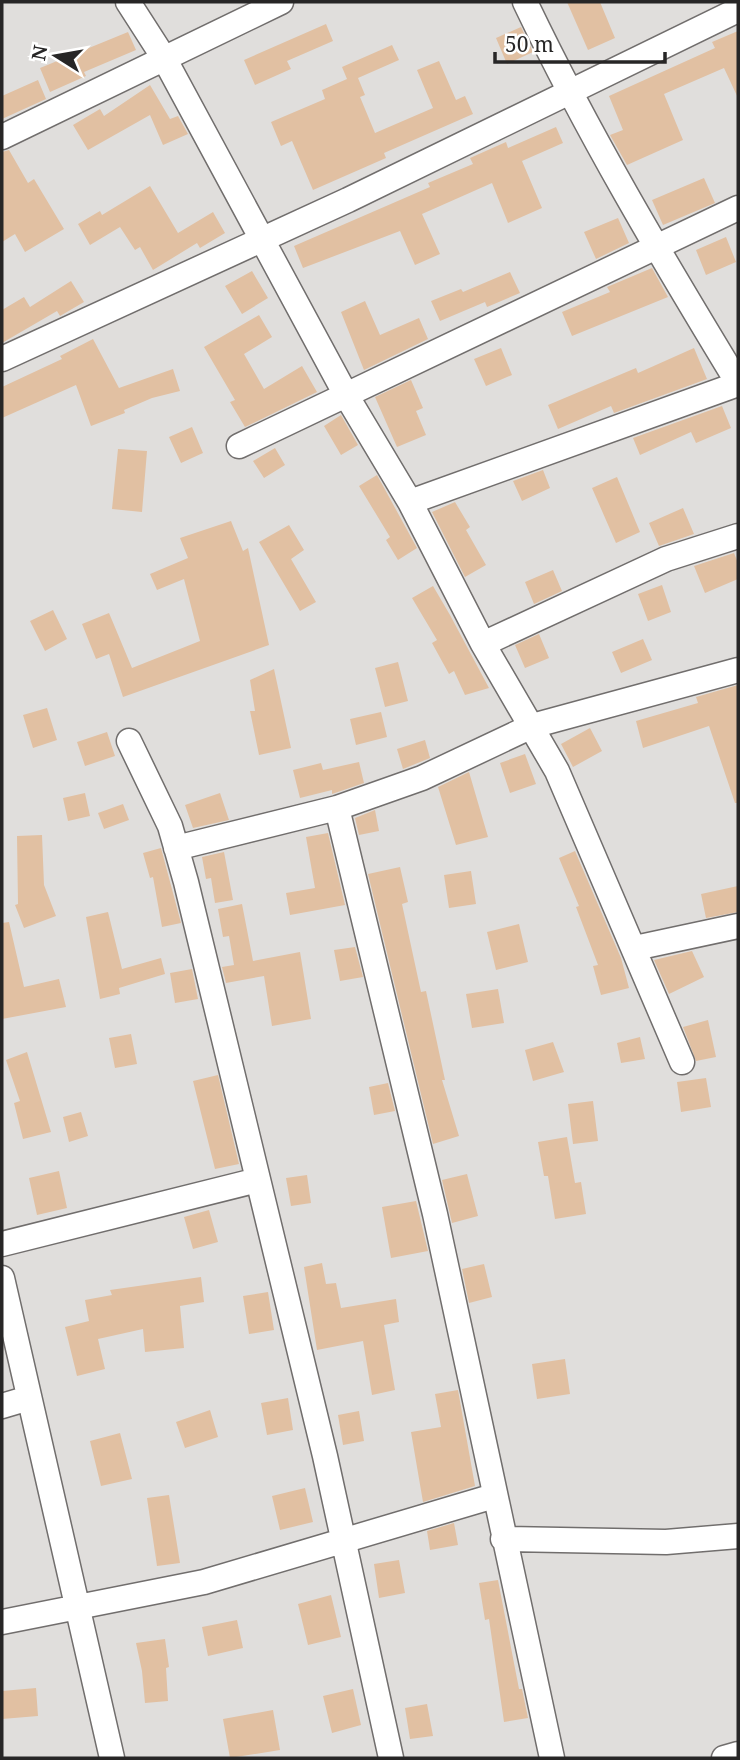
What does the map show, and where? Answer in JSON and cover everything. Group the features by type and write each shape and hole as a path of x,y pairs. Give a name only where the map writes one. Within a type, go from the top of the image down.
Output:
{"street":[{"path":"128,2 164,58 346,395 410,502 483,643 557,771 682,1062"},
{"path":"2,137 281,2"},
{"path":"410,502 738,384 656,248 568,93 525,2"},
{"path":"2,359 262,239 738,10"},
{"path":"239,446 738,208"},
{"path":"483,643 666,559 738,536"},
{"path":"176,848 337,808 422,778 532,726 738,670"},
{"path":"130,741 170,826 176,848 343,1539 391,1758"},
{"path":"337,808 435,1214 552,1758"},
{"path":"635,948 738,926"},
{"path":"2,1244 258,1180"},
{"path":"2,1278 111,1758"},
{"path":"2,1406 29,1398"},
{"path":"2,1622 204,1582 494,1496"},
{"path":"503,1539 643,1542 738,1536"},
{"path":"706,1540 738,1555"},
{"path":"724,1758 738,1754"}],"building":[{"path":"567,2 600,2 615,38 588,50"},
{"path":"326,24 333,41 287,61 291,69 255,85 244,60"},
{"path":"521,27 533,52 507,64 496,38"},
{"path":"738,31 738,98 724,68 664,94 683,140 627,165 610,135 623,130 609,96 715,48 712,42"},
{"path":"128,32 136,50 84,72 86,76 50,92 40,68"},
{"path":"392,45 399,60 358,78 365,95 360,97 375,133 433,108 417,70 439,61 456,100 465,96 473,114 384,153 386,158 313,190 292,141 281,146 271,122 325,99 322,90 347,79 342,67"},
{"path":"38,80 46,99 2,119 2,96"},
{"path":"150,85 170,119 178,116 188,134 163,145 150,115 88,150 73,125 100,109 104,116"},
{"path":"556,127 563,143 522,161 542,208 508,223 492,183 422,214 440,254 415,265 400,231 303,268 294,246 430,187 428,183 473,164 470,158 506,142 508,148"},
{"path":"9,150 28,183 34,179 64,229 25,252 15,234 2,242 2,152"},
{"path":"704,178 715,203 663,225 652,200"},
{"path":"150,186 178,233 213,212 225,233 200,248 197,243 153,270 140,247 135,250 120,227 90,245 78,224 100,211 102,215"},
{"path":"618,218 629,243 596,259 584,232"},
{"path":"726,237 736,262 706,275 696,250"},
{"path":"652,268 668,297 572,336 562,312 610,292 607,287"},
{"path":"252,271 268,298 242,314 225,286"},
{"path":"510,272 520,293 487,307 485,302 440,321 431,301 461,289 463,292"},
{"path":"71,281 84,302 60,316 57,311 2,343 2,310 24,297 30,307"},
{"path":"365,301 380,335 419,318 428,339 364,370 341,312"},
{"path":"259,315 272,337 244,354 264,389 302,366 317,392 245,427 230,402 235,400 204,347"},
{"path":"93,339 119,388 173,369 180,391 152,398 124,410 125,413 91,426 76,385 2,418 2,387 62,359 60,356"},
{"path":"501,348 512,375 486,386 474,359"},
{"path":"694,348 707,379 614,413 611,406 558,429 548,405 636,368 638,373"},
{"path":"411,380 423,408 416,411 426,435 397,447 375,397"},
{"path":"722,406 731,428 696,443 691,432 640,455 633,438"},
{"path":"341,415 358,445 341,455 324,426"},
{"path":"192,427 203,453 181,463 169,437"},
{"path":"275,448 285,465 264,478 253,461"},
{"path":"118,449 147,451 142,512 112,509"},
{"path":"543,470 550,488 522,501 513,481"},
{"path":"377,475 417,548 398,560 386,540 390,537 359,486"},
{"path":"617,477 640,532 616,543 592,488"},
{"path":"455,502 470,527 466,530 486,565 465,577 432,512"},
{"path":"683,508 694,534 659,546 649,523"},
{"path":"231,521 243,551 248,548 269,645 123,697 109,654 96,659 82,624 109,613 132,668 200,641 184,579 157,590 150,574 188,558 180,538"},
{"path":"289,525 304,550 291,559 316,602 300,611 259,542"},
{"path":"734,553 738,563 738,579 705,593 694,566"},
{"path":"553,570 562,591 534,604 525,582"},
{"path":"662,585 671,612 648,621 638,594"},
{"path":"433,586 489,688 465,695 454,671 449,674 432,643 437,640 412,598"},
{"path":"53,610 67,639 45,651 30,621"},
{"path":"539,634 549,658 525,668 515,645"},
{"path":"643,639 652,660 621,673 612,652"},
{"path":"398,662 408,701 385,707 375,668"},
{"path":"274,669 291,748 259,755 250,711 255,711 250,680"},
{"path":"738,685 738,803 735,803 709,726 643,748 636,721 698,703 696,697"},
{"path":"47,708 57,740 33,748 23,715"},
{"path":"381,712 387,737 356,745 350,719"},
{"path":"590,728 602,751 573,767 561,744"},
{"path":"107,732 115,756 85,766 77,742"},
{"path":"425,740 430,758 403,769 397,749"},
{"path":"525,754 536,784 510,793 500,763"},
{"path":"359,762 364,783 332,794 332,790 300,798 293,770 321,763 323,770"},
{"path":"469,772 488,837 456,845 438,787"},
{"path":"85,793 90,816 68,821 63,798"},
{"path":"220,793 229,820 193,828 185,805"},
{"path":"123,804 129,820 104,829 98,813"},
{"path":"375,810 379,831 359,835 355,818"},
{"path":"328,833 345,905 290,915 286,893 315,888 306,837"},
{"path":"42,835 44,885 56,916 24,928 15,905 18,904 17,836"},
{"path":"161,848 181,923 162,927 153,877 150,878 143,853"},
{"path":"575,851 621,958 629,988 601,995 593,966 598,965 576,907 579,906 559,858"},
{"path":"224,852 233,900 215,903 211,878 206,879 202,857"},
{"path":"400,867 408,902 402,904 421,992 426,991 445,1080 442,1080 459,1136 433,1144 368,874"},
{"path":"471,871 476,904 449,908 444,875"},
{"path":"738,886 738,912 706,918 701,894"},
{"path":"242,904 253,961 300,952 311,1019 272,1026 264,976 226,983 222,967 234,965 229,936 223,937 218,909"},
{"path":"108,912 122,969 161,958 165,974 119,988 120,994 100,999 86,917"},
{"path":"9,922 24,987 59,979 66,1007 2,1019 2,923"},
{"path":"519,924 528,962 496,970 487,932"},
{"path":"355,947 363,977 340,981 334,950"},
{"path":"692,951 704,977 669,994 654,960"},
{"path":"192,969 198,999 175,1003 170,973"},
{"path":"498,989 504,1023 472,1028 466,994"},
{"path":"708,1020 716,1057 696,1061 683,1027"},
{"path":"131,1034 137,1064 115,1068 109,1038"},
{"path":"640,1037 645,1059 621,1063 617,1043"},
{"path":"553,1042 564,1072 533,1081 525,1050"},
{"path":"27,1052 51,1132 23,1139 14,1103 20,1101 6,1060"},
{"path":"218,1075 239,1164 215,1169 193,1081"},
{"path":"706,1078 711,1107 681,1112 677,1082"},
{"path":"388,1083 395,1111 374,1115 369,1087"},
{"path":"593,1101 598,1141 573,1144 568,1104"},
{"path":"81,1112 88,1136 69,1142 63,1117"},
{"path":"567,1137 575,1183 581,1182 586,1214 555,1219 548,1176 544,1176 538,1142"},
{"path":"59,1171 67,1208 37,1215 29,1178"},
{"path":"467,1174 478,1216 452,1223 442,1180"},
{"path":"307,1175 311,1203 291,1206 286,1178"},
{"path":"416,1201 428,1251 391,1258 382,1207"},
{"path":"209,1210 218,1242 193,1249 184,1217"},
{"path":"322,1263 326,1284 336,1283 341,1308 396,1299 399,1322 384,1325 395,1390 372,1395 363,1341 317,1350 304,1267"},
{"path":"484,1264 492,1297 469,1303 462,1269"},
{"path":"201,1277 204,1302 180,1306 184,1348 145,1352 143,1329 98,1339 105,1369 77,1376 65,1327 89,1321 85,1300 112,1295 110,1290"},
{"path":"268,1292 274,1330 249,1334 243,1296"},
{"path":"565,1359 570,1394 537,1399 532,1364"},
{"path":"458,1390 475,1486 423,1502 411,1432 441,1427 435,1394"},
{"path":"288,1398 293,1430 267,1435 261,1403"},
{"path":"210,1410 218,1437 185,1448 176,1422"},
{"path":"359,1411 364,1441 343,1445 338,1415"},
{"path":"120,1433 132,1479 101,1486 90,1441"},
{"path":"305,1488 313,1522 280,1530 272,1496"},
{"path":"169,1495 180,1563 157,1566 147,1498"},
{"path":"454,1523 458,1545 430,1550 427,1531"},
{"path":"399,1560 405,1593 379,1598 374,1564"},
{"path":"498,1580 519,1689 522,1689 528,1718 504,1722 489,1619 485,1620 479,1583"},
{"path":"331,1595 341,1637 308,1645 298,1604"},
{"path":"237,1620 243,1648 208,1656 202,1627"},
{"path":"165,1639 169,1667 166,1668 168,1701 145,1703 136,1643"},
{"path":"36,1688 38,1716 2,1719 2,1691"},
{"path":"353,1689 361,1725 332,1733 323,1696"},
{"path":"427,1704 433,1736 410,1739 405,1708"},
{"path":"273,1710 280,1750 230,1758 223,1719"}]}
